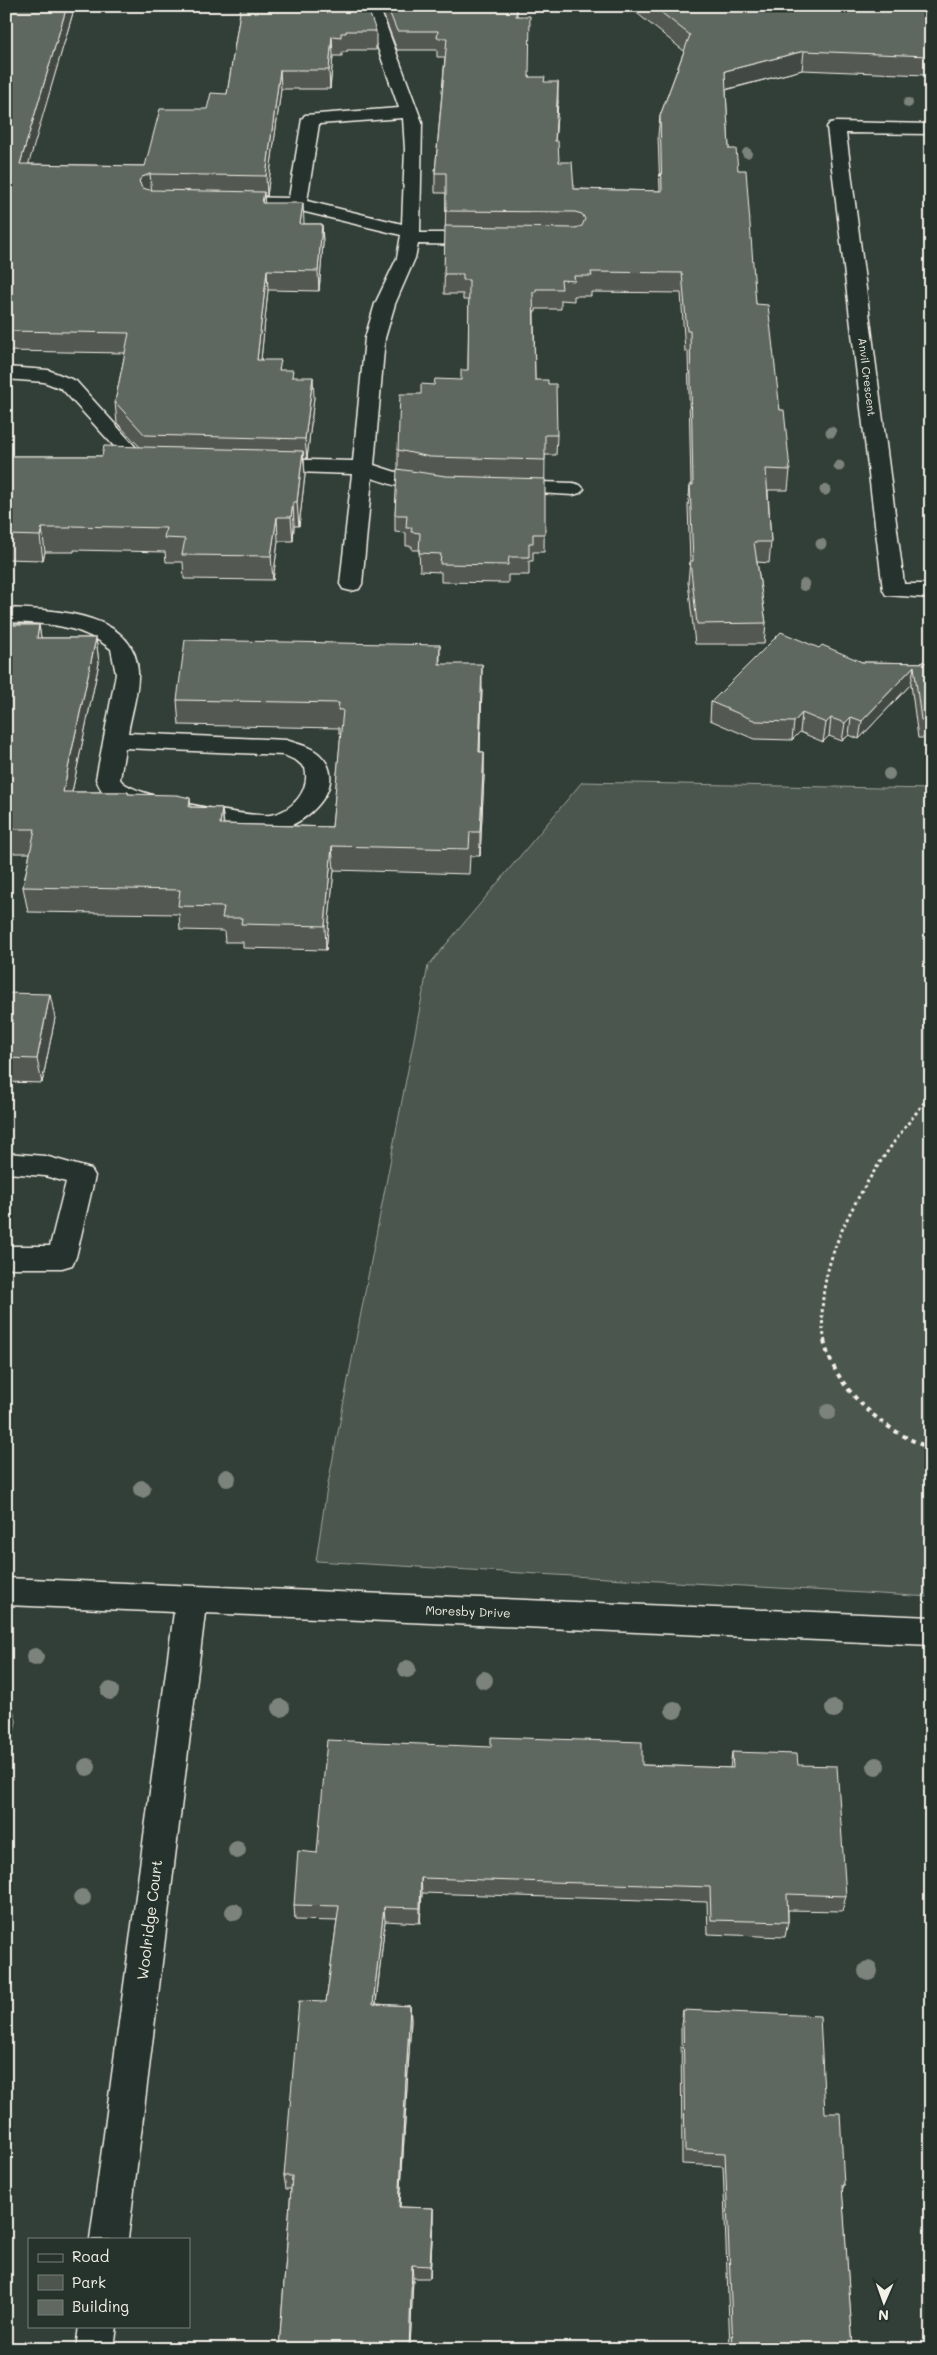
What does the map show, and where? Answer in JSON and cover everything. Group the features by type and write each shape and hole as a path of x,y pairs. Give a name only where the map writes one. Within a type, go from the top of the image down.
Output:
{"street":[{"path":"351,584 375,338 385,304 406,258 410,235 414,149 413,122 410,112 371,6"},
{"path":"297,204 311,118 410,112"},
{"name":"Anvil Crescent","path":"931,129 836,127 894,590 931,591"},
{"path":"210,203 297,204 410,235 496,239"},
{"path":"6,373 48,376 69,385 149,462 111,462"},
{"path":"246,465 363,468 402,481 449,485"},
{"path":"487,486 573,489"},
{"path":"6,615 32,616 74,623 91,628 120,645 126,659 127,674 108,779 117,792 152,802 236,820 269,823 284,819 298,812 310,802 317,790 319,776 317,766 306,756 286,748 116,740"},
{"path":"6,1163 44,1166 81,1176 62,1257 6,1257"},
{"name":"Moresby Drive","path":"6,1591 931,1631"},
{"name":"Woolridge Court","path":"109,2238 191,1600"},
{"path":"95,2349 98,2328"}],"path":[{"path":"931,1094 886,1151 850,1210 838,1236 821,1309 827,1350 835,1369 848,1387 871,1412 900,1434 931,1448"}],"green space":[{"path":"582,782 931,789 931,1597 316,1561 326,1494 428,966"}],"building":[{"path":"6,6 67,6 20,164 145,166 160,109 207,109 211,93 227,94 241,6 367,6 376,31 346,31 346,33 341,33 341,37 332,36 329,70 280,70 266,176 150,174 142,177 139,181 142,188 150,190 264,192 262,203 303,203 300,224 322,224 318,271 267,270 257,360 281,360 279,370 293,370 292,377 313,377 305,439 145,435 115,402 129,333 6,331"},
{"path":"387,6 517,6 516,16 530,16 529,77 545,77 544,82 558,82 555,141 558,141 559,162 572,162 574,189 662,191 660,116 690,35 653,6 931,6 931,75 928,56 804,51 725,71 729,149 736,149 738,170 746,170 756,304 768,305 780,410 784,410 790,470 766,469 771,542 754,542 766,623 697,624 690,561 693,561 690,485 693,485 690,331 687,331 682,273 591,272 592,276 574,276 575,281 561,280 562,289 536,289 536,292 533,292 535,380 548,380 548,384 556,384 557,435 545,435 545,460 430,457 398,450 400,394 421,394 421,384 434,385 435,379 461,380 461,370 468,370 469,280 463,280 463,274 444,274 445,226 575,228 582,226 585,219 582,214 575,212 446,211 446,173 435,173 447,38 437,38 438,31 397,31"},
{"path":"104,446 303,451 297,502 293,502 291,517 277,517 271,556 182,555 185,539 164,538 166,528 71,526 71,528 42,528 40,536 6,535 6,456 102,456"},
{"path":"397,469 446,476 545,479 545,534 533,534 533,543 529,543 529,557 509,557 508,565 440,564 441,554 419,553 420,533 411,532 412,528 406,528 407,515 395,515"},
{"path":"6,625 39,625 37,638 96,638 63,792 128,792 128,794 177,795 190,798 189,807 222,808 220,824 332,827 343,710 338,710 339,703 177,700 185,640 440,645 439,664 482,664 479,752 484,752 480,832 470,832 469,849 332,846 325,926 241,924 242,918 222,918 224,907 178,906 180,890 23,887 35,829 6,829"},
{"path":"781,632 819,648 822,645 862,662 931,663 931,720 921,720 914,666 862,721 851,717 845,723 831,718 826,723 802,713 794,722 756,721 711,702"},
{"path":"6,993 50,994 37,1059 6,1058"},
{"path":"6,1705 12,1705 6,1741"},
{"path":"491,1737 642,1742 642,1765 733,1768 732,1752 797,1754 798,1765 837,1766 846,1896 787,1894 788,1922 711,1920 710,1887 421,1878 420,1908 384,1907 373,2004 410,2006 399,2207 433,2208 430,2266 412,2265 409,2349 279,2349 292,2176 284,2176 299,2001 326,2002 339,1906 294,1905 298,1851 317,1853 327,1740 491,1747"},
{"path":"683,2010 820,2016 825,2113 840,2113 844,2185 842,2185 853,2349 733,2349 725,2153 685,2151"}]}
